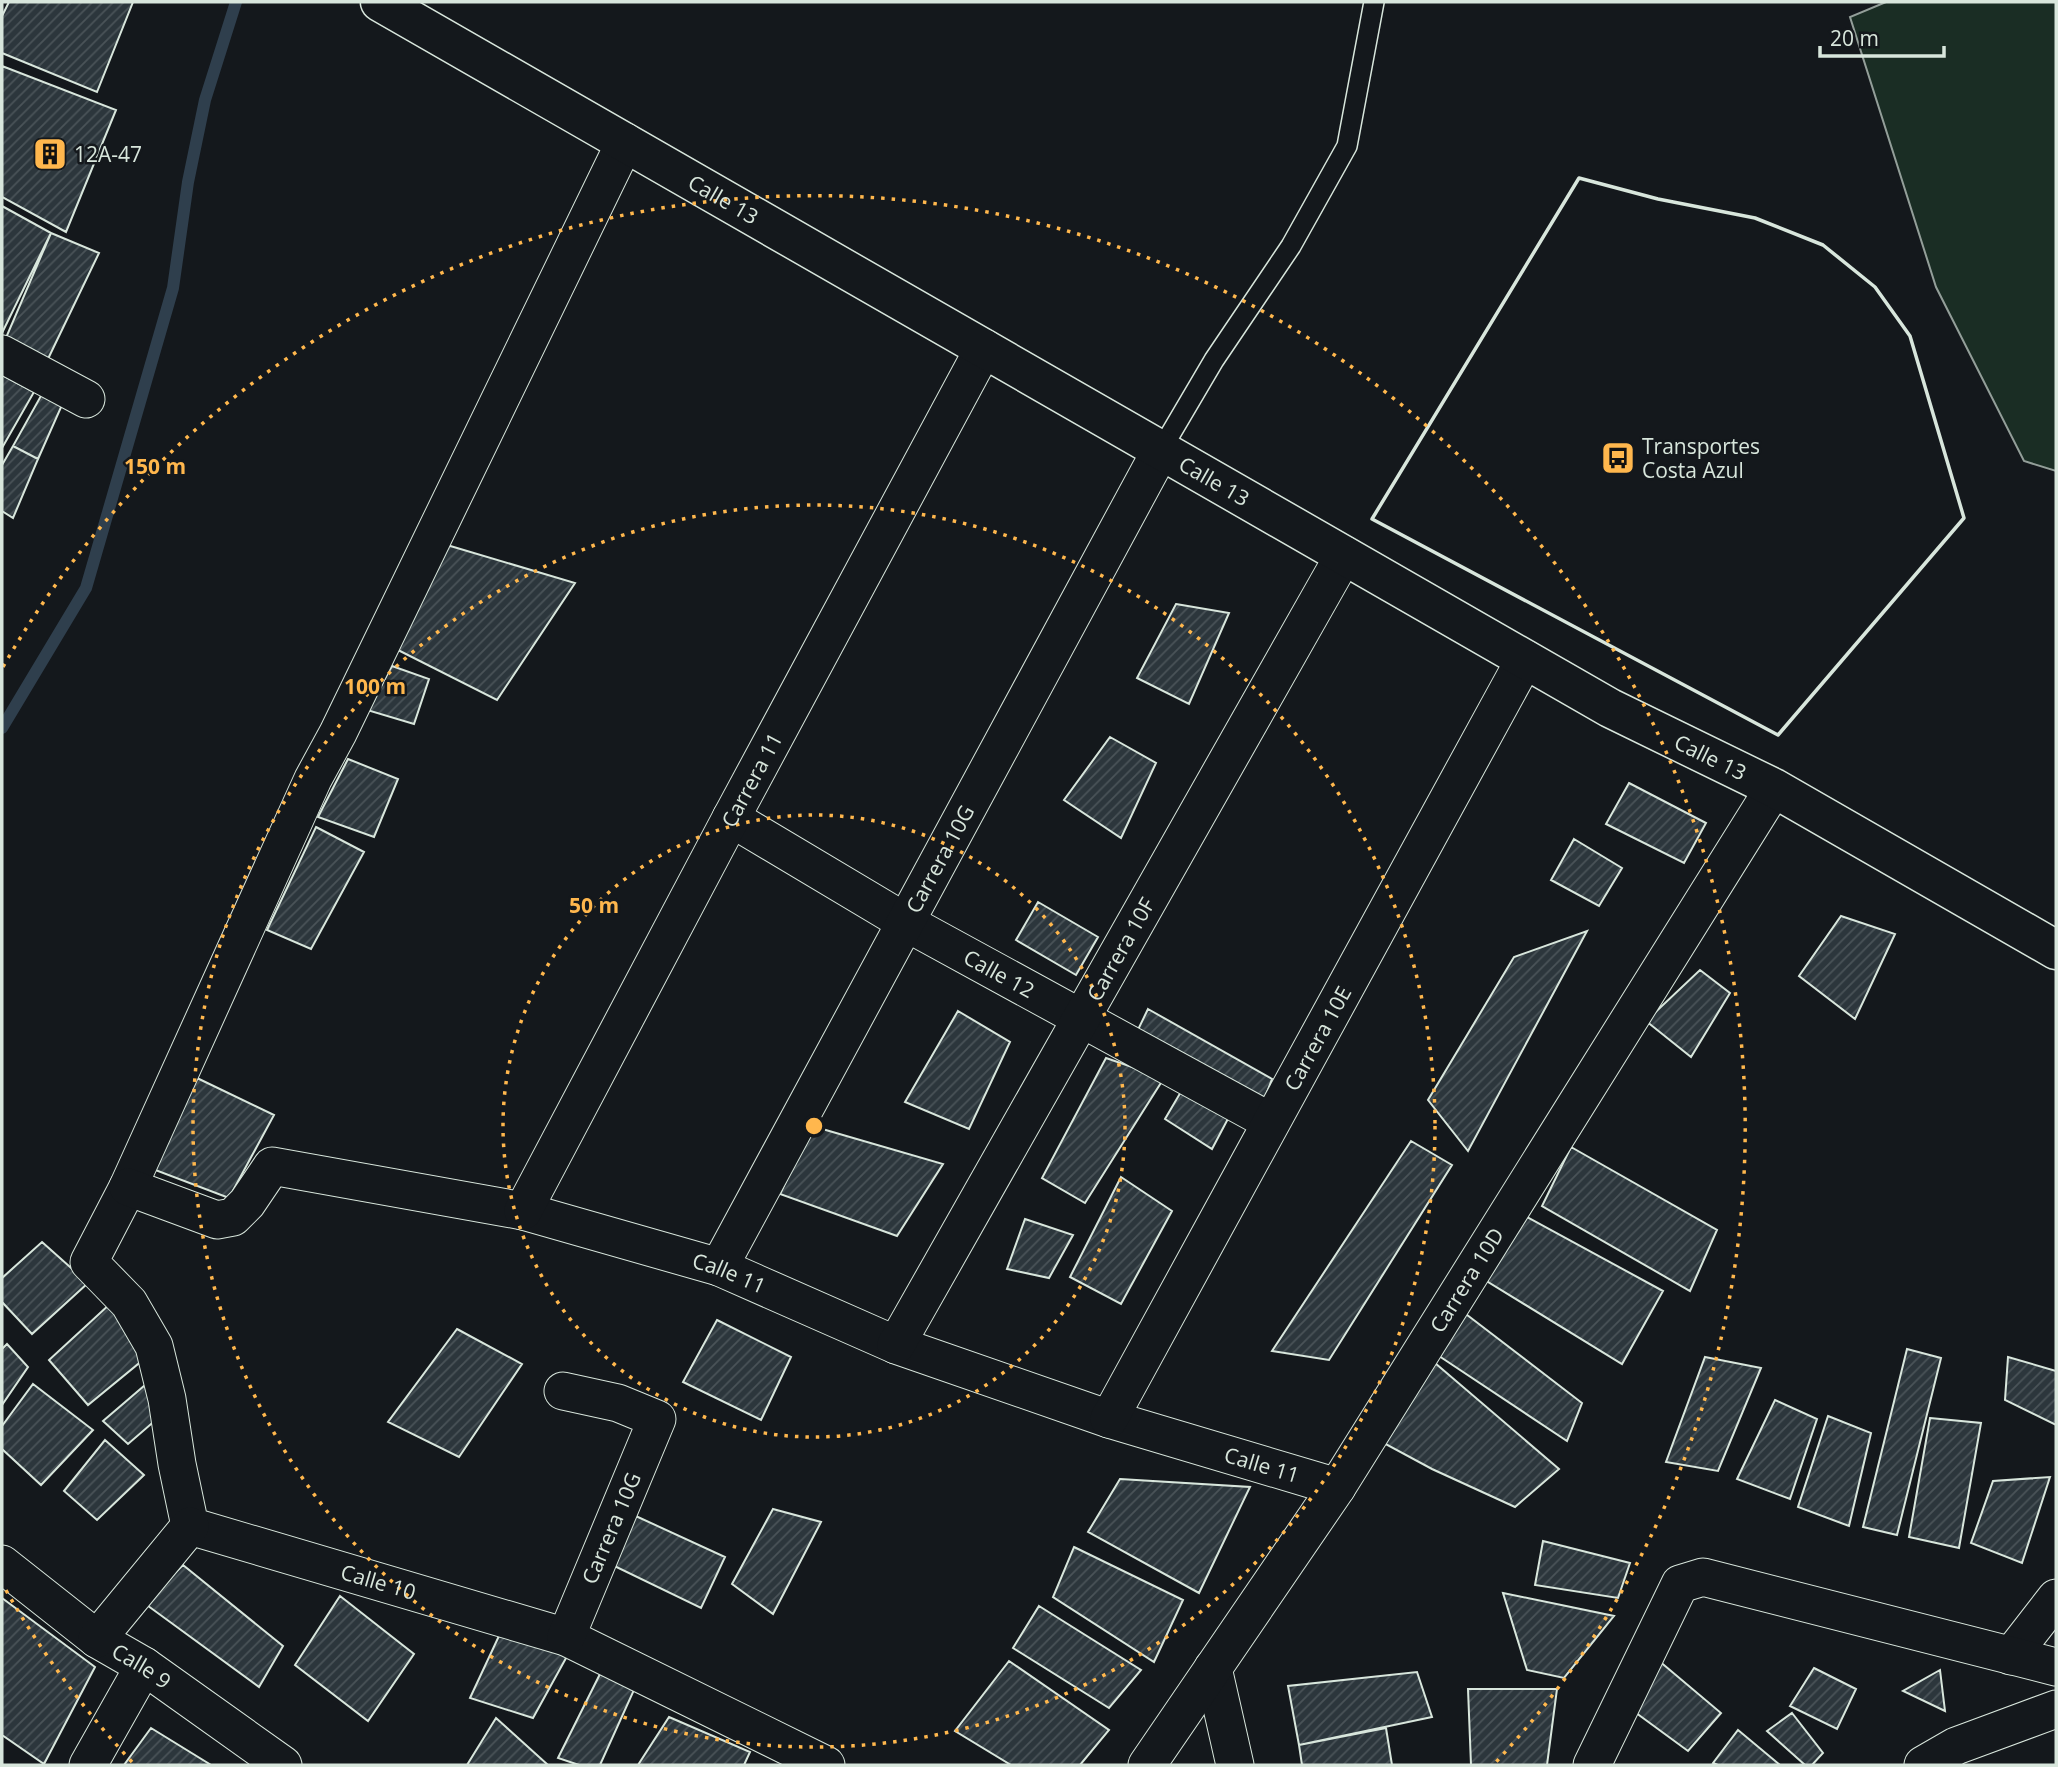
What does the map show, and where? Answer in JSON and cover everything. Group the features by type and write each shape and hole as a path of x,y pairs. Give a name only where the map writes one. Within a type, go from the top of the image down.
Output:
{"street":[{"name":"Calle 13","path":"380,2 1610,708 1774,788 2056,950"},
{"path":"97,1639 190,1526 167,1399 154,1346 129,1303 89,1262 128,1187 313,779 338,733 625,142"},
{"name":"Carrera 11","path":"523,1211 984,348"},
{"path":"2,354 86,399"},
{"name":"Carrera 10G","path":"719,1268 1161,450"},
{"name":"Carrera 10F","path":"896,1345 1344,555"},
{"name":"Carrera 10E","path":"1109,1419 1525,659"},
{"name":"Carrera 10D","path":"1147,1765 1338,1487 1774,788"},
{"name":"Calle 12","path":"731,818 907,923 1271,1122"},
{"name":"Calle 11","path":"128,1187 217,1220 233,1217 247,1203 272,1166 523,1211 719,1268 896,1345 1109,1419 1338,1487"},
{"name":"Carrera 10G","path":"563,1391 618,1404 657,1419 566,1637"},
{"name":"Calle 10","path":"190,1526 566,1637 826,1765"},
{"name":"Calle 9","path":"2,1564 97,1639 144,1666 283,1765"},
{"path":"1592,1765 1680,1584 1703,1577 2056,1667"},
{"path":"2011,1656 2056,1598"},
{"path":"88,1765 144,1666"},
{"path":"1213,1668 1235,1765"},
{"path":"1923,1765 1956,1746 2056,1709"}],"lane":[{"path":"1161,450 1214,360 1291,246 1347,146 1374,2"}],"green space":[{"path":"1886,2 2056,2 2056,471 2024,461 1936,287 1850,17"}],"building":[{"path":"9,2 133,2 97,92 2,53 2,16"},
{"name":"12A-47","path":"2,66 116,110 66,232 2,197"},
{"path":"2,206 51,233 2,333"},
{"path":"51,233 99,253 46,363 5,340"},
{"path":"2,375 34,392 2,448"},
{"path":"42,394 62,405 38,459 13,446"},
{"path":"13,446 38,459 13,518 2,511 2,465"},
{"path":"447,545 575,583 497,700 394,648"},
{"path":"1176,604 1229,613 1189,704 1137,678"},
{"path":"392,666 429,679 414,724 367,710"},
{"path":"1110,737 1156,763 1121,838 1064,800"},
{"path":"348,759 398,779 374,837 318,817"},
{"path":"1629,783 1706,823 1684,863 1606,824"},
{"path":"316,827 364,852 311,949 267,930"},
{"path":"1574,839 1622,868 1599,906 1551,880"},
{"path":"1038,902 1098,937 1076,975 1016,940"},
{"path":"1841,916 1895,934 1855,1019 1799,976"},
{"path":"1587,931 1468,1151 1428,1100 1514,957"},
{"path":"1700,970 1730,993 1691,1057 1646,1021"},
{"path":"1148,1009 1272,1079 1261,1108 1133,1040"},
{"path":"958,1011 1010,1042 969,1129 905,1102"},
{"path":"1106,1058 1164,1078 1085,1203 1042,1178"},
{"path":"197,1078 274,1115 229,1198 150,1168"},
{"path":"1182,1090 1230,1115 1212,1149 1165,1119"},
{"path":"812,1126 943,1164 897,1236 780,1194"},
{"path":"1411,1141 1452,1165 1329,1360 1272,1351"},
{"path":"1571,1147 1717,1230 1690,1291 1542,1206"},
{"path":"1121,1177 1172,1211 1121,1304 1070,1277"},
{"path":"1516,1211 1663,1291 1622,1364 1475,1274"},
{"path":"1025,1219 1073,1235 1049,1278 1007,1269"},
{"path":"42,1242 88,1283 32,1334 2,1302 2,1278"},
{"path":"111,1303 149,1355 88,1405 49,1360"},
{"path":"1458,1308 1582,1403 1567,1441 1433,1352"},
{"path":"717,1320 791,1357 761,1420 683,1382"},
{"path":"457,1329 522,1364 459,1457 388,1422"},
{"path":"7,1344 28,1367 2,1405 2,1349"},
{"path":"1907,1349 1941,1358 1897,1535 1863,1527"},
{"path":"1705,1357 1761,1368 1718,1471 1666,1462"},
{"path":"2008,1357 2056,1371 2056,1425 2005,1400"},
{"path":"1435,1363 1559,1469 1515,1507 1432,1469 1378,1440"},
{"path":"151,1380 165,1412 128,1444 103,1421"},
{"path":"33,1384 93,1430 41,1485 2,1449 2,1426"},
{"path":"1775,1400 1817,1419 1790,1499 1737,1479"},
{"path":"1828,1416 1871,1433 1849,1526 1798,1507"},
{"path":"1930,1418 1981,1423 1959,1548 1909,1537"},
{"path":"105,1440 144,1475 97,1520 64,1491"},
{"path":"2050,1477 2022,1563 1971,1543 1993,1481"},
{"path":"1120,1479 1250,1487 1199,1593 1088,1532"},
{"path":"773,1509 821,1522 773,1614 732,1584"},
{"path":"627,1512 725,1557 701,1608 604,1561"},
{"path":"1543,1541 1630,1563 1618,1598 1535,1585"},
{"path":"1074,1547 1183,1600 1154,1662 1053,1597"},
{"path":"183,1565 283,1646 259,1687 144,1603"},
{"path":"1503,1593 1614,1616 1564,1678 1527,1670"},
{"path":"340,1596 414,1654 368,1721 295,1665"},
{"path":"2,1598 95,1667 44,1764 2,1735"},
{"path":"1039,1606 1141,1670 1109,1708 1013,1648"},
{"path":"505,1623 571,1649 533,1718 470,1698"},
{"path":"1658,1660 1721,1713 1688,1751 1628,1707"},
{"path":"1009,1661 1109,1730 1080,1765 1011,1765 955,1731"},
{"path":"1814,1668 1856,1689 1837,1729 1790,1706"},
{"path":"602,1670 634,1690 600,1765 579,1765 558,1758"},
{"path":"1940,1670 1945,1711 1903,1691"},
{"path":"1417,1672 1432,1717 1299,1745 1288,1686"},
{"path":"1468,1689 1557,1689 1547,1765 1471,1765"},
{"path":"1792,1713 1823,1753 1812,1765 1805,1765 1767,1731"},
{"path":"669,1717 750,1752 744,1765 638,1765"},
{"path":"496,1718 548,1765 467,1765"},
{"path":"151,1728 211,1765 124,1765"},
{"path":"1386,1728 1392,1765 1302,1765 1299,1745"},
{"path":"1738,1730 1780,1765 1713,1763"}],"waterway":[{"path":"2,728 86,588 173,288 188,182 205,100 236,2"}],"wall":[{"path":"1579,178 1658,199 1755,218 1823,245 1875,287 1910,336 1964,518 1778,735 1372,519 1579,178"}],"place":[{"name":"12A-47","path":"50,154"},
{"name":"Transportes Costa Azul","path":"1618,458"}]}
